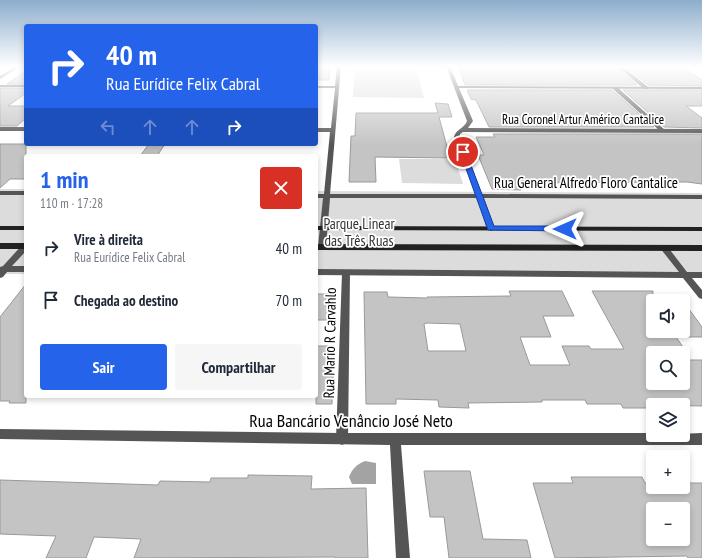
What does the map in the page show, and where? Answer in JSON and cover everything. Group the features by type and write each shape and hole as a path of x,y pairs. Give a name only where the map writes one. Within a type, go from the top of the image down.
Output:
{"main road":[{"path":"0,228 24,228"},
{"path":"318,228 702,229"},
{"path":"0,246 24,246"},
{"path":"319,247 702,248"}],"street":[{"path":"319,247 324,228 336,92"},
{"path":"458,92 470,121 468,126 458,133 457,137 491,229"},
{"path":"619,92 663,131"},
{"path":"0,129 24,129"},
{"path":"318,130 332,130"},
{"name":"Rua Coronel Artur Américo Cantalice","path":"463,130 701,132"},
{"path":"0,193 24,193"},
{"name":"Rua General Alfredo Floro Cantalice","path":"318,196 702,197"},
{"path":"2,271 24,248"},
{"path":"664,248 702,296"},
{"path":"2,271 24,269"},
{"path":"318,272 702,275"},
{"name":"Rua Mario R Carvahlo","path":"342,439 346,273"},
{"name":"Rua Bancário Venâncio José Neto","path":"0,434 342,439 702,439"},
{"path":"395,438 403,558"}],"green space":[{"path":"353,92 423,92 424,98 353,97"},
{"path":"399,159 455,159 463,184 402,183"},
{"path":"0,189 24,189 24,274 0,274"},
{"name":"Parque Linear das Três Ruas","path":"318,191 702,193 702,276 318,275"}],"shaded area":[{"path":"365,461 376,463 376,484 352,484 349,477 357,465"}],"building":[{"path":"0,92 24,92 24,94 8,106 24,106 24,120 17,126 0,126"},
{"path":"468,92 614,92 654,127 489,127 476,100 471,99"},
{"path":"625,92 702,92 702,106 686,106 702,118 702,128 664,127"},
{"path":"435,103 448,104 452,117 439,117 450,158 375,157 376,182 349,182 351,136 355,136 356,113 438,113"},
{"path":"493,134 702,134 702,184 687,182 517,183 521,190 492,189 478,155 484,155 476,137 495,137"},
{"path":"0,144 24,144 24,146 26,146 26,154 24,154 24,179 10,179 0,188"},
{"path":"148,146 164,146 158,154 142,154"},
{"path":"24,287 24,398 26,398 26,403 9,403 10,401 0,401 0,317"},
{"path":"509,291 562,291 574,316 543,316 551,337 520,337 530,365 570,365 562,346 589,346 591,349 624,349 592,291 653,291 653,294 646,294 646,338 677,338 682,346 646,346 646,390 690,390 690,360 702,360 702,406 690,406 690,398 646,398 646,408 623,408 621,404 587,404 585,400 468,403 469,408 439,407 438,400 396,399 396,404 366,404 364,292 387,292 388,297 511,296","holes":["424,324 460,324 466,351 428,351"]},
{"path":"318,294 335,294 333,320 318,320"},
{"path":"690,311 702,327 702,337 690,337"},
{"path":"318,346 334,346 332,404 316,404 316,398 318,398"},
{"path":"424,471 470,471 483,539 527,540 531,558 449,558 444,517 430,517"},
{"path":"248,475 312,476 311,489 366,488 368,558 134,558 141,539 94,537 86,558 46,558 56,536 0,534 0,480 158,485 160,481 210,482 211,478 248,478"},
{"path":"571,477 642,477 646,483 646,494 690,494 690,483 702,483 702,558 688,558 687,556 555,558 533,483 573,483"}],"route":[{"path":"463,152 491,229 565,229"}]}
